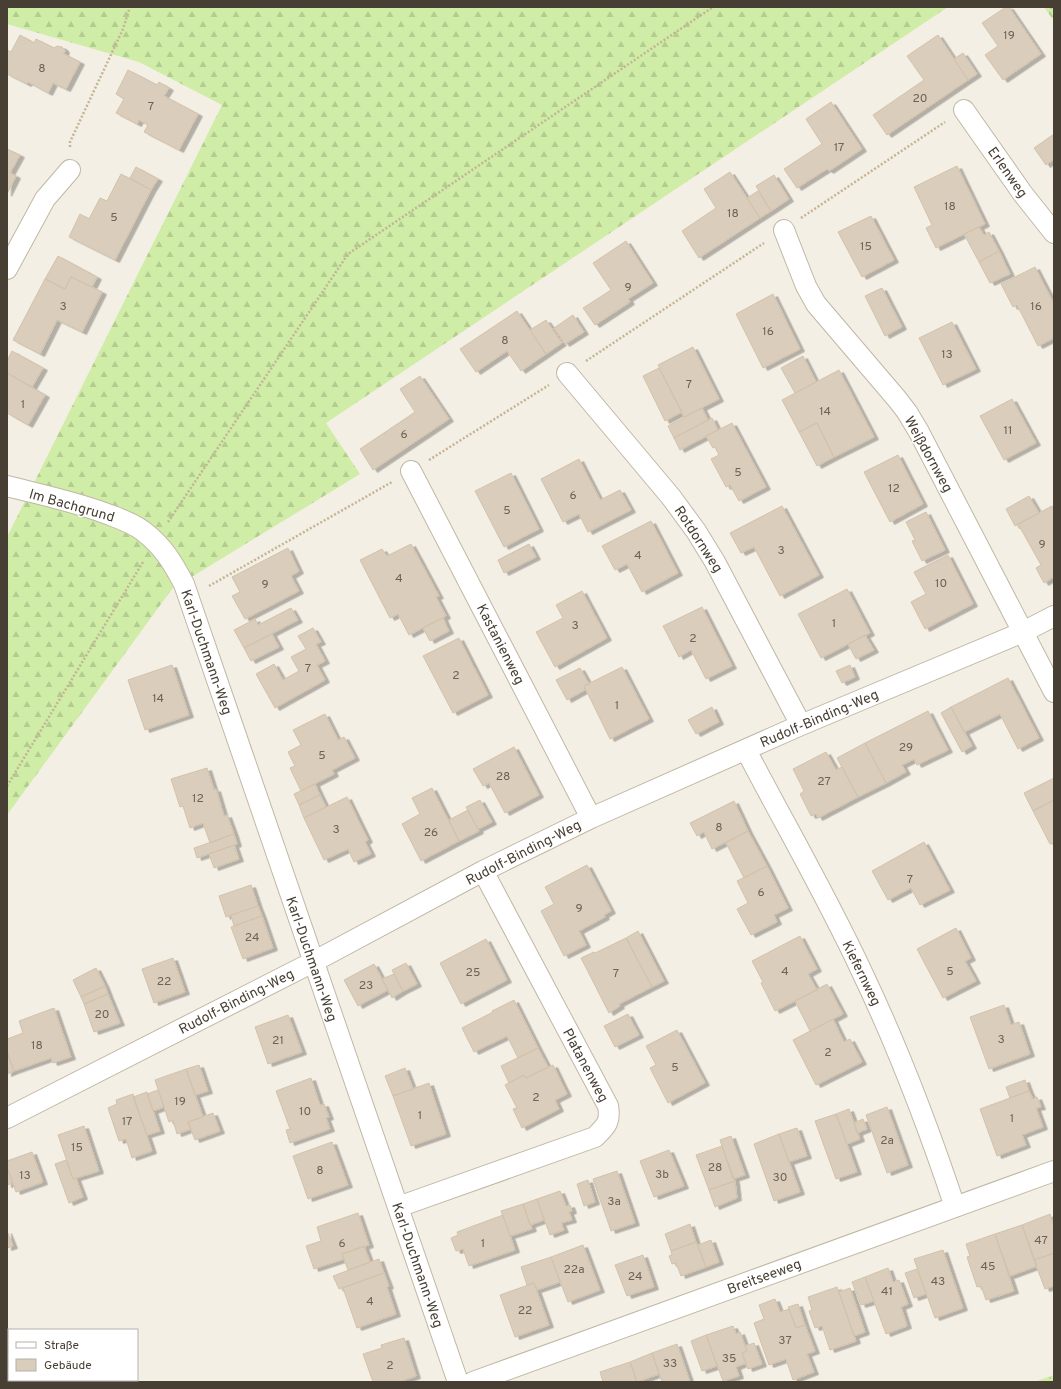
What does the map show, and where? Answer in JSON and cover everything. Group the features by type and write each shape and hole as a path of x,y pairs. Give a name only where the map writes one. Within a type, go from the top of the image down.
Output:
{"street":[{"name":"Erlenweg","path":"964,110 1023,194 1054,233"},
{"path":"7,269 45,199 70,170"},
{"name":"Weißdornweg","path":"784,230 806,286 816,304 907,412 919,432 1054,692"},
{"name":"Rotdornweg","path":"567,374 671,497 696,531 716,562 801,725"},
{"name":"Kastanienweg","path":"411,471 591,818"},
{"name":"Im Bachgrund","path":"7,486 88,507 121,519 142,530 155,542"},
{"name":"Karl-Duchmann-Weg","path":"155,542 172,561 184,584 458,1382"},
{"name":"Rudolf-Binding-Weg","path":"7,1118 313,962 484,871 591,818 801,725 1023,632 1054,616"},
{"name":"Kiefernweg","path":"746,750 842,932 880,1010 932,1137 955,1207"},
{"name":"Platanenweg","path":"398,1207 595,1137 605,1127 610,1116 608,1106 484,871"},
{"name":"Breitseeweg","path":"473,1382 1054,1171"}],"path":[{"path":"70,170 70,142 123,29 130,7"},
{"path":"7,786 155,542 348,254 713,7"},
{"path":"1051,7 1054,11"}],"green space":[{"path":"7,7 948,7 326,423 360,474 172,589 7,815 7,537 222,105 139,62 7,24"},
{"path":"1044,7 1054,7 1054,21"},
{"path":"1054,1375 1054,1382 1034,1382"}],"building":[{"path":"1006,7 1009,7 1041,54 1003,80 985,55 998,46 982,23"},
{"path":"20,35 34,43 36,39 54,48 57,46 62,47 65,50 64,54 80,62 66,89 53,83 48,93 28,82 27,84 7,74 7,50 11,52"},
{"path":"938,35 968,80 887,135 873,115 924,80 907,56"},
{"path":"963,53 977,74 968,80 954,59"},
{"path":"128,70 157,85 159,82 169,88 164,96 198,114 179,150 144,132 148,125 139,120 137,124 116,113 124,99 116,94"},
{"path":"831,102 862,149 829,171 827,169 797,188 784,169 822,144 806,119"},
{"path":"1054,134 1054,159 1046,165 1034,148"},
{"path":"7,149 20,155 10,173 16,176 7,194"},
{"path":"957,166 985,224 936,248 926,228 932,225 914,187"},
{"path":"136,167 158,179 151,190 130,178"},
{"path":"730,172 760,218 699,258 682,231 716,208 704,189"},
{"path":"121,174 151,190 115,260 69,237 80,214 89,219 100,198 107,201"},
{"path":"774,175 789,199 771,211 756,186"},
{"path":"758,191 771,211 760,218 747,198"},
{"path":"871,216 894,260 862,277 838,232"},
{"path":"979,227 984,235 989,232 999,251 979,262 964,234"},
{"path":"626,241 653,283 628,299 630,302 595,325 583,308 611,290 593,263"},
{"path":"999,251 1010,274 990,283 979,262"},
{"path":"58,256 97,277 92,287 71,277 65,289 45,279"},
{"path":"1035,267 1054,304 1054,338 1038,346 1017,305 1013,307 1001,284"},
{"path":"71,277 102,292 82,332 57,320 40,354 13,340 45,279 65,289"},
{"path":"882,288 902,327 885,336 865,296"},
{"path":"773,294 800,349 763,368 736,314"},
{"path":"517,311 546,354 521,371 507,351 476,372 460,349"},
{"path":"573,315 584,332 565,344 554,328"},
{"path":"546,320 562,343 546,354 530,330"},
{"path":"952,322 976,369 943,385 919,338"},
{"path":"693,347 719,399 684,417 658,365"},
{"path":"12,351 43,368 32,387 7,373 7,361"},
{"path":"803,356 816,382 795,393 781,368"},
{"path":"659,368 682,412 665,421 643,376"},
{"path":"839,370 874,437 834,457 817,423 799,432 782,400"},
{"path":"7,373 45,395 28,425 7,413"},
{"path":"420,376 449,419 373,470 360,449 415,412 400,389"},
{"path":"1012,399 1036,443 1004,460 980,416"},
{"path":"702,408 708,420 674,438 668,426"},
{"path":"712,418 718,430 680,450 674,438"},
{"path":"732,423 766,487 739,501 730,485 726,487 711,459 719,455 715,447 713,448 706,436"},
{"path":"817,423 834,457 817,466 799,432"},
{"path":"898,455 923,504 890,522 864,472"},
{"path":"579,459 600,500 620,490 631,510 588,532 579,514 563,522 541,479"},
{"path":"511,473 539,529 504,547 475,491"},
{"path":"1029,496 1039,513 1015,526 1006,509"},
{"path":"782,506 819,575 780,596 754,547 741,553 730,533"},
{"path":"1052,506 1054,511 1054,577 1044,583 1036,568 1041,565 1018,524"},
{"path":"926,512 945,550 922,561 912,541 915,540 906,522"},
{"path":"651,521 678,573 642,592 627,564 615,570 602,546"},
{"path":"411,544 439,596 436,597 446,616 409,635 398,614 390,618 360,560 382,549 387,556"},
{"path":"529,544 536,557 504,573 498,560"},
{"path":"288,548 299,571 291,576 299,591 245,619 232,596 240,592 232,577"},
{"path":"948,555 973,604 925,629 911,602 926,594 914,572"},
{"path":"847,589 870,633 821,658 798,614"},
{"path":"582,591 607,638 555,667 536,632 563,618 556,605"},
{"path":"702,607 732,666 706,679 691,650 679,657 663,626"},
{"path":"291,608 298,620 244,648 234,630 255,619 258,625"},
{"path":"443,618 449,631 430,641 423,628"},
{"path":"313,628 321,642 316,644 325,661 317,665 325,680 275,708 256,674 274,664 283,680 299,671 291,657 306,649 298,636"},
{"path":"272,634 279,647 251,661 244,648"},
{"path":"865,635 874,650 856,659 848,644"},
{"path":"459,638 488,695 453,713 423,656"},
{"path":"172,665 189,715 145,730 128,680"},
{"path":"850,665 855,677 842,683 836,671"},
{"path":"622,667 649,719 610,739 584,686"},
{"path":"580,668 589,684 584,686 585,690 567,700 556,680"},
{"path":"1008,678 1039,738 1018,749 1000,714 964,732 951,707"},
{"path":"712,707 719,722 696,734 688,720"},
{"path":"951,707 972,746 962,752 941,713"},
{"path":"928,711 948,750 917,765 914,759 902,765 906,772 886,783 865,743"},
{"path":"325,714 338,740 344,737 355,758 332,770 334,774 301,791 290,768 295,766 288,752 301,745 293,730"},
{"path":"865,743 886,783 858,797 837,758"},
{"path":"514,747 539,795 505,813 489,783 483,786 473,769"},
{"path":"826,752 836,770 842,767 858,797 818,818 816,814 811,816 800,794 804,791 793,769"},
{"path":"207,768 214,790 216,789 224,816 227,815 234,834 210,843 203,823 190,828 183,806 180,807 171,779"},
{"path":"1054,778 1054,800 1033,811 1024,793"},
{"path":"315,784 320,795 299,805 294,794"},
{"path":"432,788 459,841 421,861 402,824 420,814 412,798"},
{"path":"320,795 326,807 304,818 299,805"},
{"path":"347,797 368,840 365,842 371,854 354,862 348,849 324,860 304,818"},
{"path":"480,800 492,822 478,829 466,807"},
{"path":"1054,800 1054,843 1050,844 1033,811"},
{"path":"734,801 748,831 712,849 704,832 697,836 690,823"},
{"path":"468,810 479,831 459,841 449,820"},
{"path":"748,831 767,866 744,878 726,843"},
{"path":"234,834 237,844 197,858 194,848"},
{"path":"924,842 950,890 920,905 911,888 888,900 872,871"},
{"path":"234,845 239,859 214,868 209,854"},
{"path":"587,865 611,911 604,915 605,917 579,931 586,945 564,956 541,911 554,904 545,887"},
{"path":"767,866 788,908 774,915 777,922 751,935 737,909 748,903 737,881"},
{"path":"251,885 258,906 226,917 219,896"},
{"path":"258,906 262,916 234,926 231,915"},
{"path":"262,916 273,948 243,959 231,927"},
{"path":"956,928 971,958 965,961 976,981 943,998 917,949"},
{"path":"638,931 664,981 652,987 626,938"},
{"path":"800,936 817,969 808,974 817,990 775,1011 761,983 763,982 752,961"},
{"path":"626,938 652,987 619,1004 620,1006 609,1013 581,958"},
{"path":"486,939 507,980 461,1004 440,963"},
{"path":"173,958 185,992 154,1003 142,969"},
{"path":"406,963 417,984 403,991 392,970"},
{"path":"374,964 388,990 358,1006 344,980"},
{"path":"96,968 105,986 81,997 73,980"},
{"path":"394,974 403,991 392,998 382,979"},
{"path":"827,984 843,1014 810,1031 795,1001"},
{"path":"105,986 108,994 84,1004 81,997"},
{"path":"108,994 120,1023 94,1032 84,1004"},
{"path":"514,1000 538,1048 518,1058 507,1036 474,1052 462,1028"},
{"path":"1004,1005 1011,1025 1019,1022 1030,1054 989,1069 970,1017"},
{"path":"54,1008 71,1057 53,1063 51,1058 14,1071 7,1052 7,1039 23,1033 19,1021"},
{"path":"628,1014 639,1035 615,1047 604,1026"},
{"path":"288,1015 302,1052 268,1064 255,1027"},
{"path":"833,1019 844,1042 850,1039 862,1062 816,1085 793,1040"},
{"path":"677,1030 705,1083 668,1103 650,1068 656,1065 646,1046"},
{"path":"538,1048 548,1067 526,1078 524,1075 509,1083 501,1066"},
{"path":"7,1052 14,1071 7,1074"},
{"path":"199,1065 208,1091 195,1095 186,1069"},
{"path":"553,1065 567,1094 555,1100 559,1109 522,1128 513,1109 517,1108 505,1085 524,1075 526,1078"},
{"path":"405,1068 413,1089 393,1096 385,1076"},
{"path":"186,1069 203,1117 188,1122 191,1129 177,1134 173,1120 169,1122 155,1080"},
{"path":"311,1078 320,1105 324,1104 329,1117 326,1118 330,1129 290,1143 286,1130 290,1129 276,1091"},
{"path":"1025,1080 1029,1091 1010,1098 1006,1087"},
{"path":"429,1083 446,1134 411,1146 393,1096"},
{"path":"158,1090 164,1107 153,1111 147,1094"},
{"path":"1029,1091 1033,1099 1037,1097 1041,1107 1036,1108 1043,1127 1022,1135 1026,1145 997,1156 980,1109"},
{"path":"147,1092 160,1131 147,1135 133,1097"},
{"path":"133,1094 152,1151 132,1158 126,1139 119,1141 108,1108 117,1104 116,1100"},
{"path":"887,1107 908,1165 887,1173 866,1115"},
{"path":"849,1109 860,1139 847,1144 836,1114"},
{"path":"213,1113 220,1131 195,1140 188,1122"},
{"path":"836,1114 857,1172 836,1179 815,1121"},
{"path":"863,1119 867,1129 857,1133 854,1123"},
{"path":"84,1126 99,1171 73,1179 58,1135"},
{"path":"797,1128 807,1156 789,1162 779,1134"},
{"path":"779,1134 800,1192 774,1201 754,1144"},
{"path":"731,1136 745,1175 733,1179 720,1140"},
{"path":"332,1142 348,1185 308,1199 293,1156"},
{"path":"722,1146 735,1181 709,1190 696,1155"},
{"path":"669,1150 684,1186 654,1197 640,1161"},
{"path":"32,1152 43,1182 16,1192 7,1168 7,1161"},
{"path":"66,1160 73,1179 76,1178 83,1197 69,1203 55,1164"},
{"path":"7,1168 13,1183 7,1185"},
{"path":"617,1171 635,1223 611,1231 593,1179"},
{"path":"588,1180 595,1202 584,1206 577,1184"},
{"path":"735,1181 737,1198 715,1207 709,1190"},
{"path":"560,1191 566,1206 570,1205 572,1211 569,1212 572,1220 561,1223 564,1230 550,1235 537,1199"},
{"path":"537,1199 544,1220 530,1225 523,1204"},
{"path":"523,1204 532,1229 510,1236 501,1211"},
{"path":"358,1213 369,1245 342,1254 344,1259 314,1269 306,1246 321,1241 317,1227"},
{"path":"1050,1214 1054,1227 1054,1253 1034,1260 1022,1225"},
{"path":"503,1215 515,1250 469,1266 463,1249 456,1251 451,1238 458,1235 457,1232"},
{"path":"690,1224 696,1242 671,1251 665,1234"},
{"path":"1022,1225 1037,1266 1010,1276 995,1234"},
{"path":"7,1231 13,1246 7,1248"},
{"path":"995,1234 1014,1291 986,1300 981,1286 977,1287 967,1257 970,1256 966,1244"},
{"path":"711,1240 719,1262 706,1267 698,1245"},
{"path":"696,1242 706,1267 681,1276 676,1263 672,1264 669,1256 672,1255 671,1251"},
{"path":"583,1245 600,1290 568,1302 551,1257"},
{"path":"364,1246 370,1262 348,1270 342,1254"},
{"path":"943,1250 963,1308 935,1318 914,1259"},
{"path":"1054,1253 1054,1286 1045,1289 1034,1260"},
{"path":"643,1255 654,1287 627,1296 615,1265"},
{"path":"551,1257 560,1282 537,1290 534,1283 527,1285 521,1267"},
{"path":"379,1259 384,1273 339,1289 333,1276"},
{"path":"888,1268 893,1282 899,1280 908,1304 901,1307 907,1326 886,1334 865,1277"},
{"path":"917,1269 926,1294 914,1298 905,1273"},
{"path":"384,1273 396,1314 357,1328 343,1288"},
{"path":"865,1277 874,1301 861,1305 852,1282"},
{"path":"534,1283 549,1325 515,1337 500,1295"},
{"path":"837,1287 856,1341 830,1350 822,1326 815,1328 809,1311 812,1310 808,1297"},
{"path":"850,1288 865,1332 854,1336 839,1292"},
{"path":"775,1299 780,1312 789,1309 796,1328 805,1325 815,1351 807,1354 814,1372 793,1380 786,1359 769,1365 754,1323 764,1319 759,1305"},
{"path":"798,1304 805,1325 796,1328 788,1307"},
{"path":"733,1326 736,1334 740,1332 747,1351 742,1353 746,1363 736,1367 739,1376 723,1381 706,1335"},
{"path":"706,1335 717,1366 702,1371 691,1341"},
{"path":"404,1338 416,1376 399,1382 373,1382 363,1354 382,1348 381,1345"},
{"path":"754,1343 762,1364 748,1369 742,1353 747,1351 745,1346"},
{"path":"677,1344 690,1382 662,1382 652,1353"},
{"path":"652,1353 659,1374 637,1382 630,1362"},
{"path":"630,1362 637,1382 603,1382 600,1372"}]}
